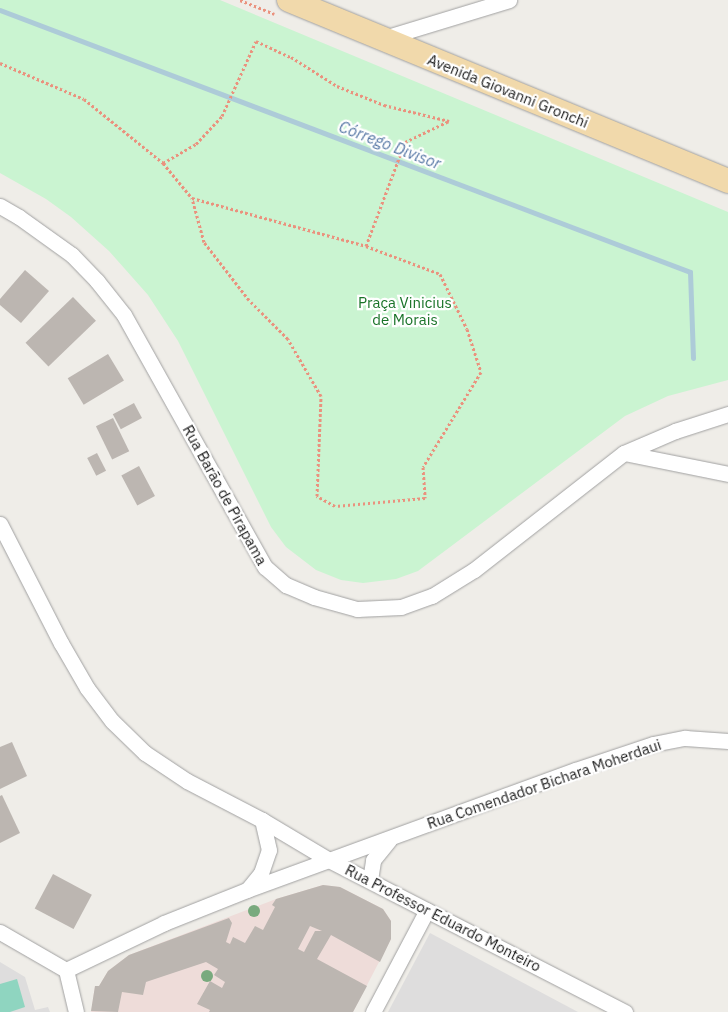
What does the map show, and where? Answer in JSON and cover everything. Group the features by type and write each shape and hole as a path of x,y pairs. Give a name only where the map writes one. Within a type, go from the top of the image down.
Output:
{"main road":[{"name":"Avenida Giovanni Gronchi","path":"289,0 381,40 728,181"}],"street":[{"path":"381,40 509,0"},
{"name":"Rua Barão de Pirapama","path":"0,206 20,217 72,255 98,281 124,315 264,567 286,585 314,597 357,609 401,607 432,596 474,570 624,453 675,431 728,414"},
{"path":"624,453 728,474"},
{"name":"Rua Professor Eduardo Monteiro","path":"0,524 60,643 87,688 112,722 145,753 186,781 262,820 329,860 626,1012"},
{"name":"Rua Comendador Bichara Moherdaui","path":"66,970 164,923 247,890 653,744 685,738 728,741"},
{"path":"247,890 262,873 269,850 267,832 262,820"},
{"path":"370,880 373,860 391,837"},
{"path":"373,1012 427,910"},
{"path":"0,932 66,970 76,1012"}],"path":[{"path":"163,163 196,144 222,116 256,41 291,57 337,86 384,105 449,121 405,142 366,246"},
{"path":"0,63 84,99 163,163 192,198 204,242 249,300 288,339 320,396 317,496 335,506 425,498 423,467 481,372 467,328 440,274 366,246 192,198"}],"shaded area":[{"path":"323,885 340,887 383,909 391,921 391,939 353,1012 91,1012 95,986 99,986 108,971 129,955 276,899"},
{"path":"430,933 578,1012 388,1012"},
{"path":"0,962 25,977 35,1010 48,1007 50,1012 0,1012"}],"green space":[{"name":"Praça Vinicius de Morais","path":"0,0 220,0 728,212 728,380 668,396 625,416 418,571 396,579 363,583 341,580 316,570 286,547 271,527 178,341 148,295 109,251 71,217 46,199 0,173"},
{"path":"17,979 25,1007 10,1012 0,1012 0,984"}],"building":[{"path":"25,270 49,291 21,323 0,305 0,299"},
{"path":"73,297 96,321 48,367 26,343"},
{"path":"108,354 124,381 84,405 68,378"},
{"path":"134,403 142,418 121,429 113,414"},
{"path":"113,418 129,451 112,460 96,426"},
{"path":"97,453 106,471 96,476 87,458"},
{"path":"139,466 155,496 137,505 121,475"},
{"path":"12,742 27,776 0,789 0,747"},
{"path":"2,795 20,833 0,843 0,796"},
{"path":"53,874 92,895 74,929 35,908"},
{"path":"323,885 340,887 383,909 391,921 391,939 380,962 331,935 317,959 367,986 353,1012 209,1012 210,1010 197,1004 210,981 222,988 225,982 214,975 218,969 206,962 146,982 143,995 122,992 118,1012 91,1011 95,986 99,986 108,971 129,955 229,918 232,923 226,942 230,944 233,937 245,943 255,926 263,930 275,907 272,905 276,899","holes":["310,926 322,931 315,931 304,952 298,949"]}],"waterway":[{"name":"Córrego Divisor","path":"0,10 690,272 693,358"}]}
